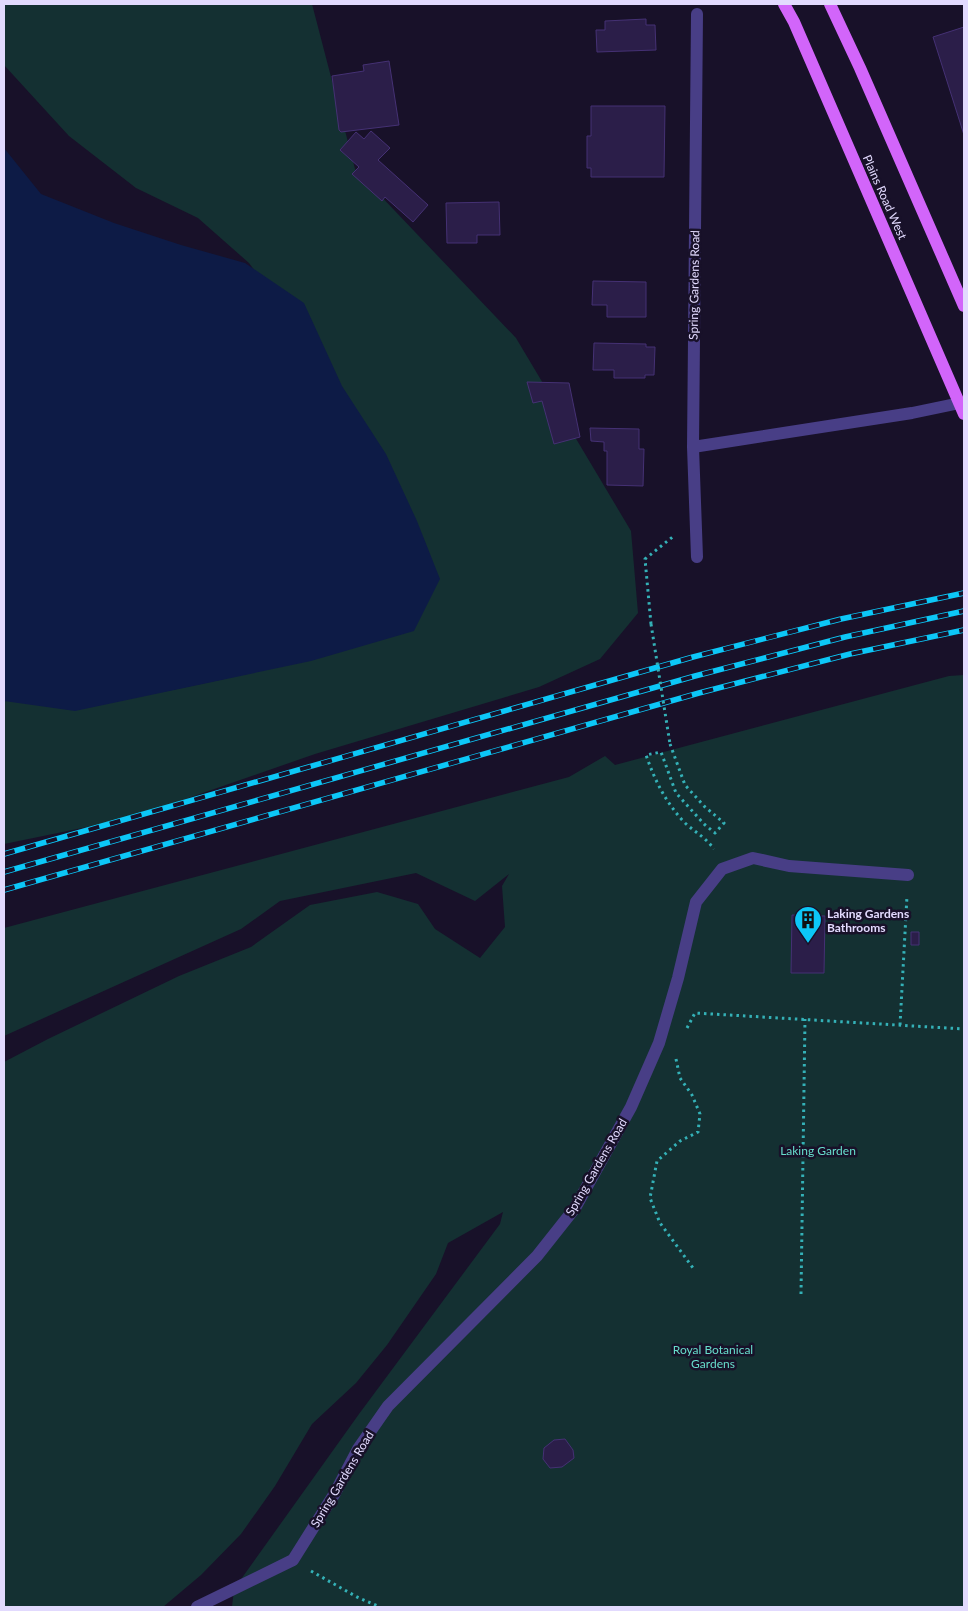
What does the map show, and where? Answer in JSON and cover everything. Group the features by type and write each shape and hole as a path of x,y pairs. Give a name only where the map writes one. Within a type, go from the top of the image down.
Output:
{"main road":[{"name":"Plains Road West","path":"784,4 794,22 962,408"},
{"path":"830,4 964,306"}],"street":[{"name":"Spring Gardens Road","path":"697,14 693,447 697,557"},
{"name":"Plains Road West","path":"693,447 912,413 962,408"},
{"name":"Spring Gardens Road","path":"293,1560 335,1493 358,1449 388,1406 537,1256 574,1208 631,1106 660,1043 696,902 722,870 753,858 789,866 908,875"},
{"path":"197,1607 293,1560"}],"path":[{"path":"675,535 645,559 651,624 670,744 685,785 704,806 724,823 715,833 704,824 676,793 661,752 646,755 660,791 686,823 709,842"},
{"path":"900,1025 908,875"},
{"path":"683,1036 695,1013 964,1029"},
{"path":"801,1294 805,1019"},
{"path":"678,1051 676,1059 680,1078 692,1095 700,1114 698,1132 680,1141 657,1161 650,1198 660,1223 693,1268"},
{"path":"293,1560 357,1597 380,1607"}],"green space":[{"path":"4,4 312,4 355,169 516,338 631,531 638,613 600,659 539,687 315,754 131,818 4,844 4,701 167,691 224,679 346,393 249,263 198,218 136,188 69,136 4,65"},
{"name":"Royal Botanical Gardens","path":"964,675 964,1607 232,1607 234,1589 359,1414 500,1224 503,1212 448,1243 436,1274 387,1345 356,1383 312,1424 275,1486 241,1534 201,1575 163,1607 4,1607 4,1062 179,976 251,947 310,905 377,892 418,904 435,929 480,958 505,927 502,886 509,874 475,901 416,873 280,901 241,929 4,1036 4,928 569,777 605,756 615,765 949,676"}],"water":[{"path":"4,148 41,194 114,223 245,263 304,303 342,386 386,454 417,521 440,579 414,631 311,661 75,711 4,701"}],"building":[{"path":"646,19 646,25 655,25 656,50 597,52 596,30 605,30 605,21"},
{"path":"964,27 964,135 933,37"},
{"path":"389,61 399,125 341,132 339,130 332,76 364,71 363,65"},
{"path":"591,106 665,106 664,177 591,177 591,168 587,168 587,136 591,136"},
{"path":"371,131 390,148 378,160 428,205 413,222 385,197 382,201 352,174 359,167 340,150 356,132 364,139"},
{"path":"499,202 500,235 477,235 477,243 447,243 446,203"},
{"path":"593,281 646,282 646,317 607,317 607,305 592,305"},
{"path":"594,343 646,344 646,347 655,347 654,375 645,375 645,378 614,378 614,370 593,370"},
{"path":"527,382 569,383 580,437 554,444 542,401 533,403"},
{"path":"590,428 639,429 639,449 644,449 643,486 607,485 607,451 604,451 604,442 591,441"},
{"name":"Laking Gardens Bathrooms","path":"792,915 825,916 824,973 791,973"},
{"path":"911,932 919,932 919,945 911,945"},
{"path":"565,1439 573,1450 574,1458 562,1467 550,1468 543,1459 544,1448 554,1440"}],"railway":[{"path":"4,854 693,657 841,619 964,593"},
{"path":"4,872 695,676 845,637 964,611"},
{"path":"4,890 699,693 850,654 964,630"}],"place":[{"name":"Laking Gardens Bathrooms","path":"808,944"}],"park label":[{"name":"Laking Garden","path":"818,1150"}]}
